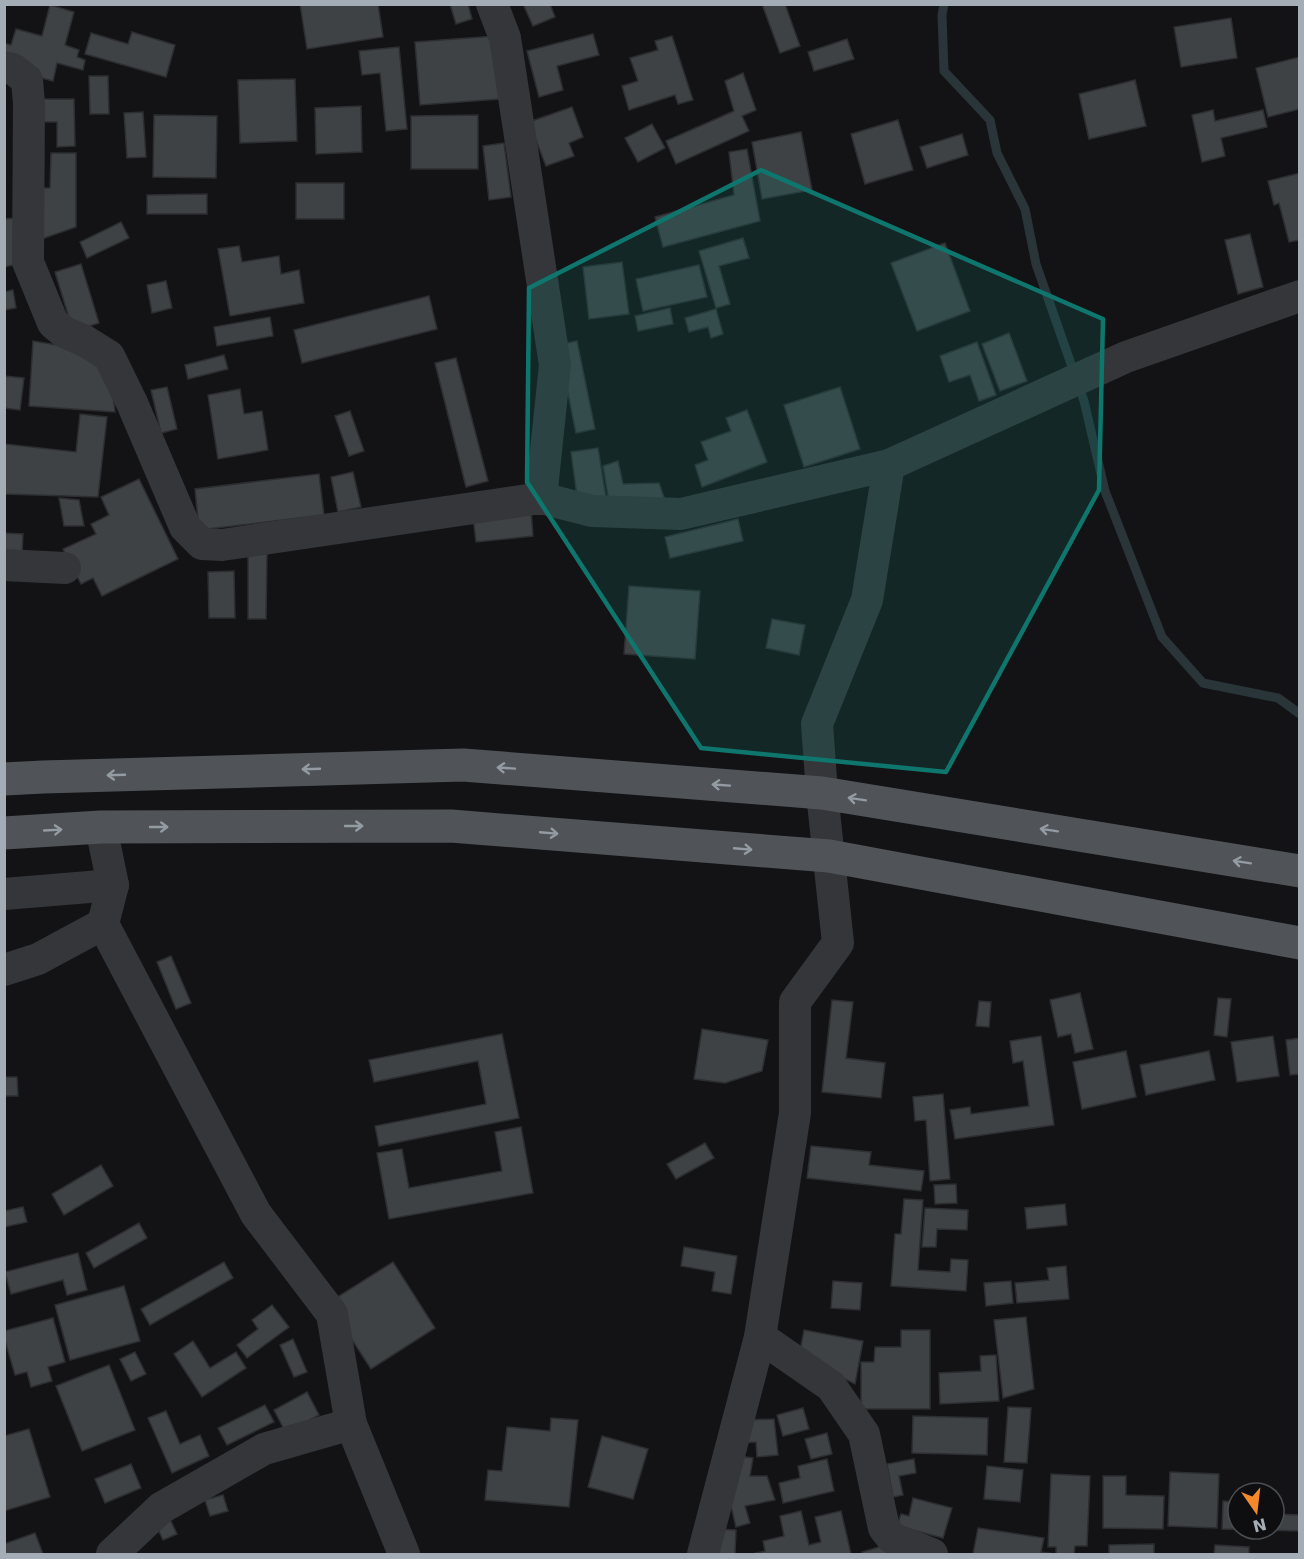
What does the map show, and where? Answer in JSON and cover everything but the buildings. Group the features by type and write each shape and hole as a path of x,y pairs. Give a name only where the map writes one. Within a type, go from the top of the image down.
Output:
{"main road":[{"path":"4,779 463,765 822,793 1299,871"},
{"path":"4,834 101,827 451,826 829,856 1299,943"}],"street":[{"path":"492,4 505,38 555,365 541,498"},
{"path":"4,67 13,69 27,80 30,104 28,262 53,323 64,332 85,341 109,356 132,403 185,527 202,544 222,545 541,498 592,511 681,514 889,465 1126,357 1299,296"},
{"path":"703,1554 760,1337 795,1113 795,1002 838,943 817,724 867,600 889,465"},
{"path":"4,565 65,568"},
{"path":"101,827 113,885 103,924 256,1214 333,1314 351,1424 404,1554"},
{"path":"4,894 113,885"},
{"path":"4,970 38,959 103,924"},
{"path":"760,1337 831,1386 864,1434 884,1528 892,1538 932,1554"},
{"path":"112,1554 161,1508 264,1449 351,1424"}],"highlighted area":[{"path":"761,170 1103,319 1099,490 946,772 701,748 527,482 529,288"}],"waterway":[{"path":"944,4 942,15 944,71 990,120 997,153 1025,209 1036,264 1084,401 1105,491 1162,637 1203,683 1278,698 1300,714"}]}
